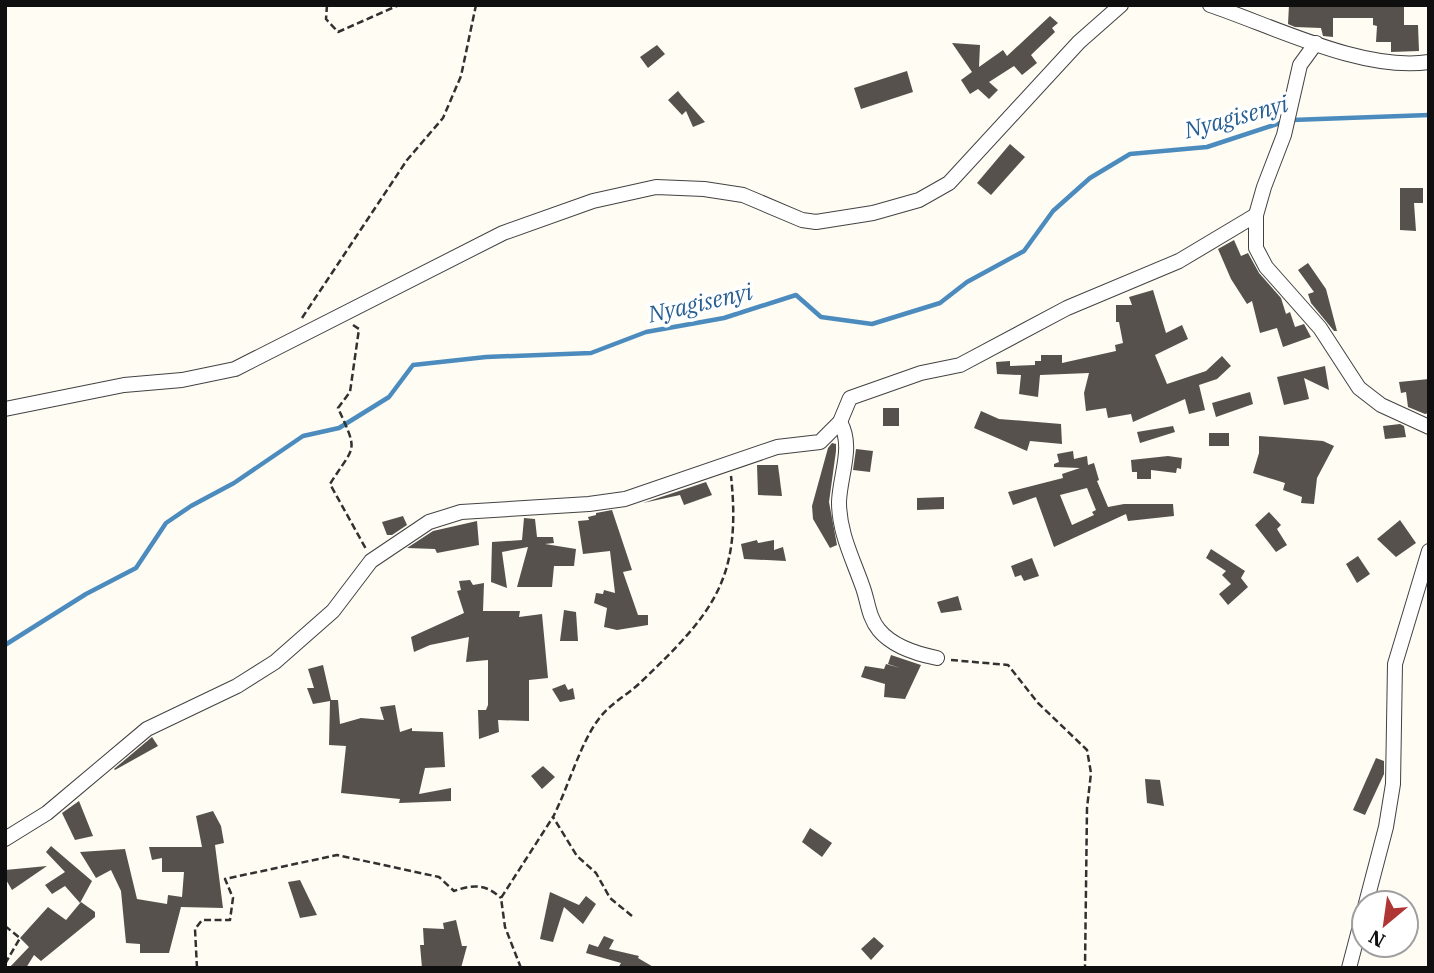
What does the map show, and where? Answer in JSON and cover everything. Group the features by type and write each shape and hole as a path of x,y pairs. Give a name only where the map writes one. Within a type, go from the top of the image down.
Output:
{"street":[{"path":"5,409 124,385 182,380 235,369 503,233 593,201 656,187 704,189 743,195 802,220 816,222 873,213 919,200 949,183 1079,42 1121,5"},
{"path":"1210,5 1316,43 1392,65 1429,62"},
{"path":"1316,43 1300,65 1284,135 1256,215 1256,248 1266,267 1320,328 1359,388 1381,405 1429,427"},
{"path":"5,839 47,813 147,729 237,686 275,662 333,611 371,561 429,522 451,513 589,505 625,499 777,447 820,442 840,422 850,398 920,373 960,365 1067,308 1179,261 1256,215"},
{"path":"840,422 848,436 839,499 841,529 870,613 880,631 895,642 915,653 937,658"},
{"path":"1349,968 1386,827 1391,794 1395,664 1429,551"}],"path":[{"path":"327,5 326,19 338,32 399,5"},
{"path":"300,322 407,160 443,118 461,76 476,5"},
{"path":"334,321 349,322 359,328 350,392 338,408 354,443 352,454 330,484 358,530 371,561"},
{"path":"521,968 505,927 501,898 553,817 596,722 610,706 639,684 686,640 723,584 730,562 735,524 730,462"},
{"path":"937,658 1008,665 1038,703 1087,750 1090,773 1087,808 1085,968"},
{"path":"553,817 577,856 596,873 610,898 632,916"},
{"path":"197,968 195,929 202,920 230,920 233,898 225,879 257,874 302,861 337,855 439,877 454,891 469,886 489,888 501,898"},
{"path":"5,926 20,938 5,964"}],"building":[{"path":"1289,5 1404,5 1404,25 1418,25 1419,51 1391,52 1391,42 1376,42 1377,26 1373,25 1373,18 1333,18 1333,37 1323,36 1321,28 1295,27 1288,24"},
{"path":"1050,16 1058,23 1052,28 1055,32 1031,55 1037,63 1022,75 1014,66 989,82 998,90 989,99 978,89 970,94 961,80 972,72 952,43 980,45 979,67 1003,50 1007,56"},
{"path":"657,45 665,54 648,68 640,57"},
{"path":"907,71 913,92 861,109 854,88"},
{"path":"678,91 705,122 693,127 686,111 682,115 668,100"},
{"path":"1010,144 1025,157 991,195 977,183"},
{"path":"1400,188 1423,188 1423,203 1414,203 1416,231 1400,230"},
{"path":"1234,240 1241,256 1248,253 1259,273 1281,298 1286,314 1290,312 1295,327 1304,324 1311,337 1283,347 1277,328 1260,333 1252,301 1247,304 1231,279 1218,249"},
{"path":"1308,263 1326,289 1337,331 1334,331 1311,303 1308,294 1314,292 1298,270"},
{"path":"1153,290 1166,333 1182,325 1188,339 1155,355 1167,384 1206,371 1222,356 1231,366 1217,379 1199,385 1205,410 1189,414 1185,399 1133,422 1131,414 1108,418 1106,408 1086,411 1084,393 1089,373 1040,375 1038,397 1019,394 1021,375 997,374 996,362 1010,361 1010,366 1035,365 1035,361 1041,361 1041,355 1062,355 1062,363 1116,351 1115,345 1123,343 1119,322 1116,322 1116,305 1132,305 1129,297"},
{"path":"1325,366 1329,390 1304,378 1309,399 1284,405 1277,377"},
{"path":"1429,379 1429,413 1425,414 1408,407 1406,392 1401,393 1399,382"},
{"path":"1250,392 1253,404 1216,417 1212,403"},
{"path":"883,408 899,408 899,426 883,426"},
{"path":"981,411 999,419 1061,424 1062,444 1030,441 1027,451 974,428"},
{"path":"1173,426 1175,432 1140,443 1137,432"},
{"path":"1383,426 1404,426 1406,437 1385,439"},
{"path":"1209,433 1229,433 1229,446 1209,446"},
{"path":"1259,436 1323,441 1334,446 1317,478 1314,504 1301,503 1302,497 1283,490 1285,483 1253,473 1259,453"},
{"path":"832,443 836,444 836,451 829,502 837,545 830,548 813,519 812,506 828,448"},
{"path":"856,449 873,451 870,472 853,470"},
{"path":"1073,451 1074,459 1087,456 1088,465 1094,463 1099,480 1097,481 1108,507 1124,504 1173,504 1174,516 1128,521 1126,514 1054,547 1036,497 1013,505 1008,492 1063,478 1062,474 1080,468 1054,467 1054,464 1059,462 1057,454","holes":["1087,488 1096,510 1092,512 1094,515 1072,525 1060,495"]},
{"path":"1168,456 1182,458 1181,469 1177,468 1176,473 1151,470 1151,479 1137,479 1137,472 1132,472 1131,460"},
{"path":"757,465 778,465 782,496 758,495"},
{"path":"706,482 712,495 684,505 680,495 643,503"},
{"path":"944,497 944,509 917,510 917,498"},
{"path":"612,510 632,570 623,572 638,615 648,615 648,625 617,630 604,627 607,608 594,603 596,593 603,594 604,590 615,593 610,551 583,554 578,521 589,520 588,517 596,513"},
{"path":"1269,512 1281,525 1277,529 1287,545 1276,552 1255,525"},
{"path":"403,516 407,525 392,535 387,535 382,522"},
{"path":"524,518 535,519 537,537 553,537 554,543 545,544 576,549 574,566 554,566 552,587 517,587 528,547 502,552 507,588 491,582 492,542 522,540"},
{"path":"1400,520 1416,543 1396,557 1377,539"},
{"path":"477,521 479,545 437,553 435,549 407,548 433,531"},
{"path":"757,540 758,543 774,540 774,550 783,547 786,561 744,559 741,544"},
{"path":"1211,549 1245,571 1241,578 1248,587 1228,605 1219,594 1231,584 1222,575 1226,571 1206,558"},
{"path":"1358,556 1370,574 1357,583 1346,564"},
{"path":"1032,558 1039,576 1024,581 1021,575 1015,577 1011,566"},
{"path":"470,580 473,585 484,583 483,611 520,611 519,617 542,614 548,678 529,680 529,721 498,720 499,732 479,739 478,710 486,710 488,705 488,660 466,662 469,637 430,645 414,652 411,637 464,613 457,591 461,590 459,581"},
{"path":"958,596 962,610 941,613 937,602"},
{"path":"564,610 576,612 578,641 560,641"},
{"path":"891,655 921,665 905,699 884,697 885,684 861,677 865,666 884,669 886,664 900,668 888,664"},
{"path":"323,665 331,700 338,700 340,724 361,718 384,720 380,707 395,705 400,732 412,728 412,731 443,732 445,767 425,768 419,794 451,788 451,801 399,803 400,799 341,793 346,746 329,745 330,701 313,704 307,688 314,688 308,669"},
{"path":"565,684 568,690 573,688 575,699 560,702 552,689"},
{"path":"152,737 158,746 114,769"},
{"path":"1376,758 1384,761 1384,774 1365,815 1353,810"},
{"path":"543,766 555,777 542,789 531,776"},
{"path":"1145,779 1160,780 1164,806 1147,803"},
{"path":"79,801 93,836 75,840 62,813"},
{"path":"213,811 221,826 224,843 215,845 223,908 181,907 169,953 140,953 140,944 126,943 121,891 111,870 96,878 80,852 125,849 137,899 167,904 168,895 182,897 184,872 162,872 162,858 152,860 149,847 202,847 196,816"},
{"path":"810,828 832,843 822,857 802,842"},
{"path":"51,846 92,881 80,903 65,886 52,894 45,885 65,872 46,852"},
{"path":"47,866 12,890 5,878 5,870"},
{"path":"300,880 317,915 300,918 288,882"},
{"path":"550,892 579,905 586,896 596,904 583,924 564,907 553,942 540,939"},
{"path":"81,902 95,912 95,917 41,961 34,955 26,968 9,968 29,947 20,938 48,907 66,920"},
{"path":"456,920 462,946 467,946 461,968 422,968 420,945 424,945 423,928 444,929 443,923"},
{"path":"604,936 614,940 609,949 639,956 638,958 655,968 618,968 621,963 586,953 589,944 598,947"},
{"path":"874,937 884,946 871,960 861,949"}],"waterway":[{"name":"Nyagisenyi","path":"1292,120 1429,115"},
{"name":"Nyagisenyi","path":"5,645 86,594 136,568 166,523 191,506 234,483 303,436 339,428 389,397 413,365 486,357 591,353 646,332 724,318 796,295 821,317 872,324 940,303 967,282 1024,251 1053,211 1090,178 1130,154 1207,147 1283,122"}]}
